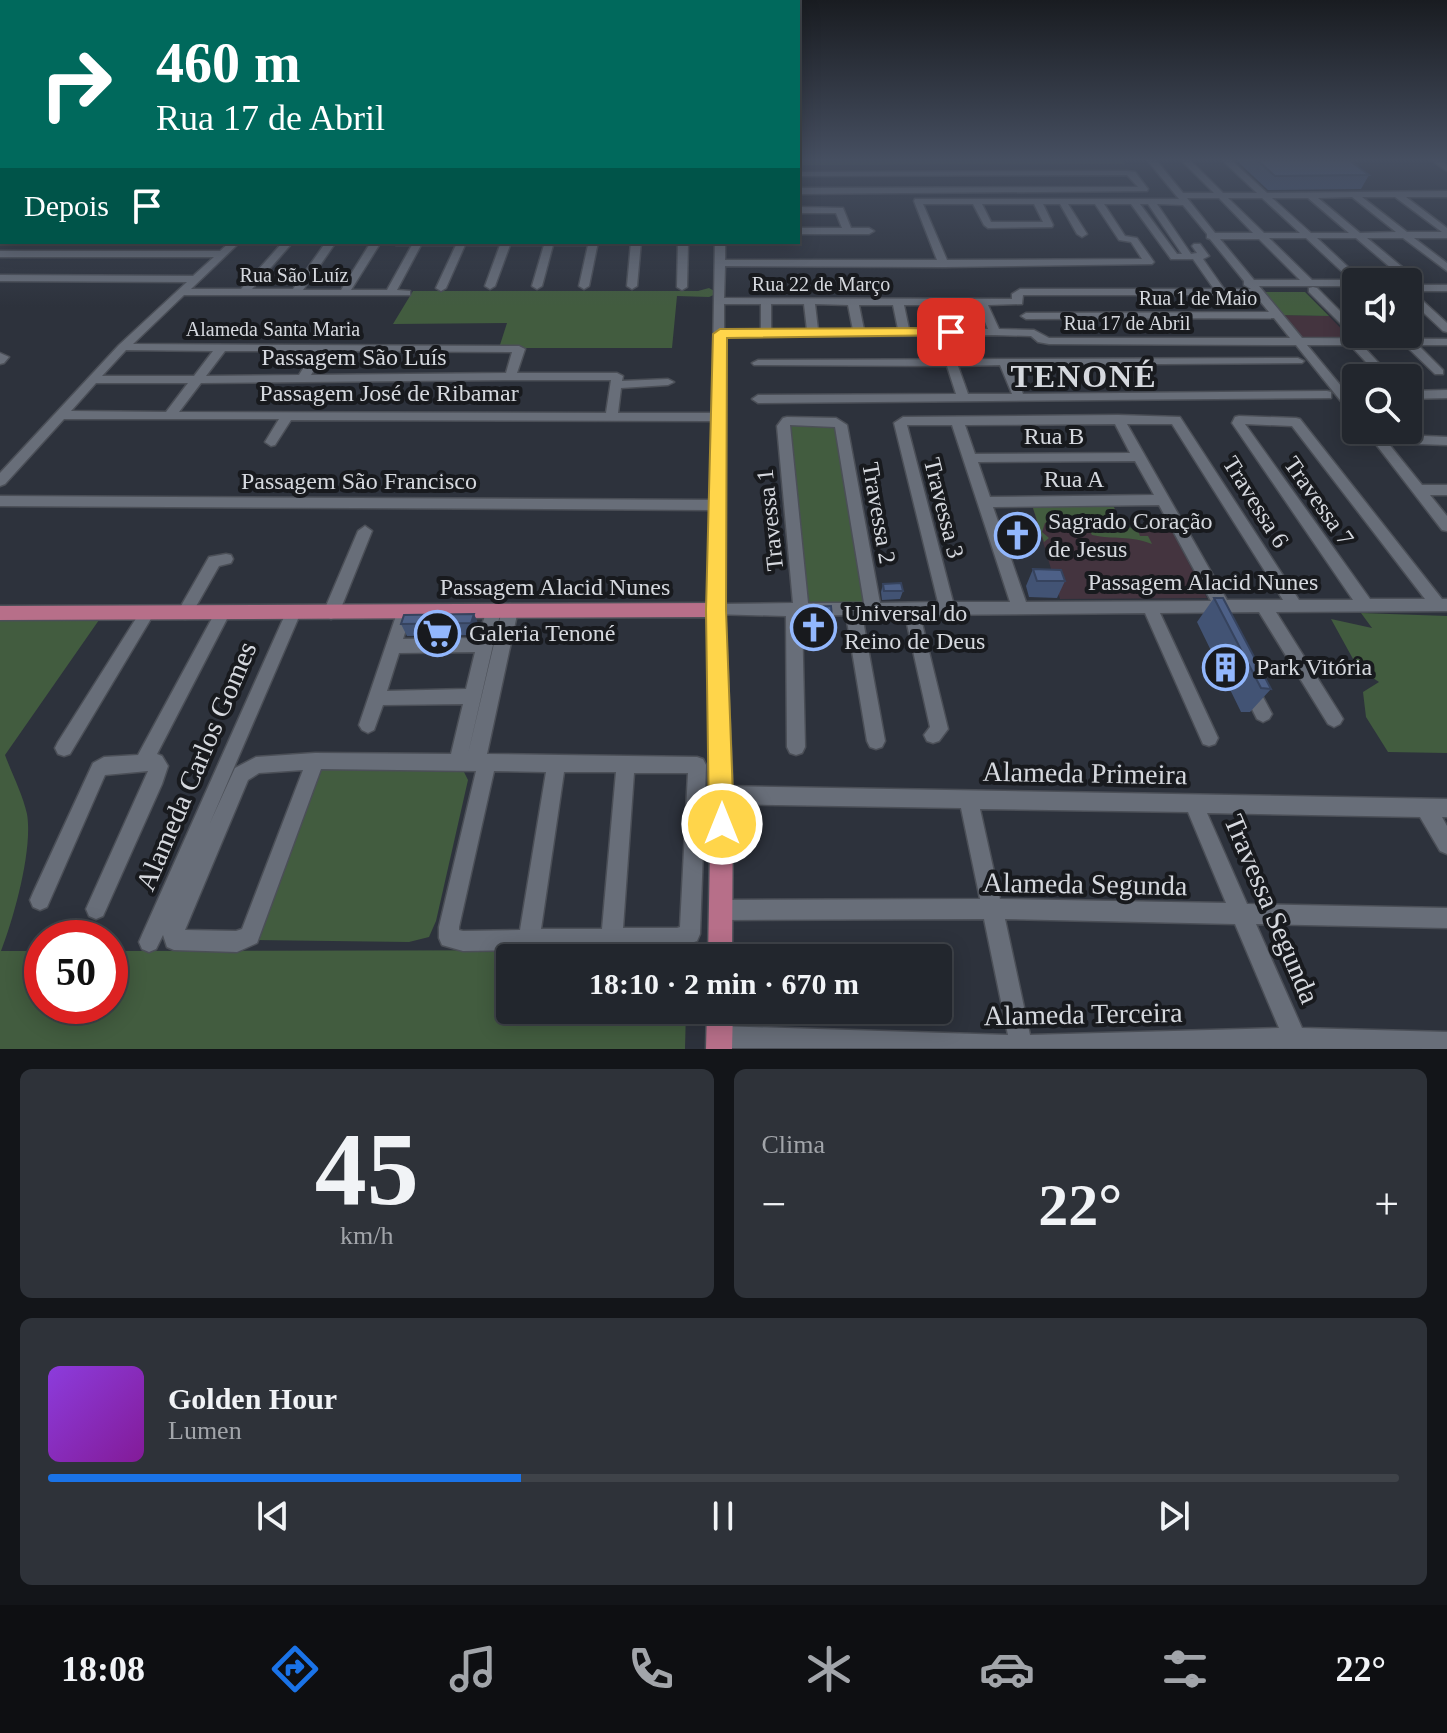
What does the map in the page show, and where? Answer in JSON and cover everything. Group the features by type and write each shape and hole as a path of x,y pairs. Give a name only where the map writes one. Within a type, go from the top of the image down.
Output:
{"main road":[{"name":"Passagem Alacid Nunes","path":"0,613 716,610"},
{"path":"716,610 722,795 720,944"}],"street":[{"path":"920,209 944,264"},
{"path":"980,209 988,225 1049,225 1041,209"},
{"path":"1067,209 1082,234"},
{"path":"720,263 1147,263 1149,260 1134,240 1122,238 1102,209"},
{"path":"1139,209 1176,257 1194,253"},
{"path":"1157,209 1194,253 1221,292 1342,286"},
{"path":"1190,209 1297,341 1342,389"},
{"path":"1234,209 1342,321"},
{"path":"1280,209 1342,270"},
{"path":"1326,209 1391,268"},
{"path":"1372,209 1447,268"},
{"path":"1416,209 1447,233"},
{"path":"800,210 842,212 847,231"},
{"path":"800,231 869,231"},
{"path":"1210,236 1447,233"},
{"path":"0,481 123,347 233,244"},
{"path":"244,292 286,244"},
{"path":"296,292 330,244"},
{"path":"344,293 375,244"},
{"path":"390,293 417,244"},
{"path":"441,288 462,244"},
{"path":"490,286 505,244"},
{"path":"537,286 549,244"},
{"path":"584,286 593,244"},
{"path":"632,286 636,244"},
{"path":"682,287 683,244"},
{"path":"716,610 720,244"},
{"path":"0,254 222,254"},
{"path":"0,265 16,254"},
{"path":"154,262 164,254"},
{"path":"135,278 145,270"},
{"path":"0,278 195,279"},
{"path":"1422,287 1447,287"},
{"name":"Rua São Luíz","path":"181,292 406,293"},
{"name":"Rua 22 de Março","path":"719,301 1018,302 1016,296 1020,292 1221,292"},
{"path":"766,301 766,333"},
{"path":"809,301 813,332"},
{"path":"1422,301 1447,329"},
{"path":"853,302 859,333"},
{"path":"898,302 904,333"},
{"path":"942,302 951,332"},
{"path":"982,302 995,332"},
{"path":"1018,302 1034,333"},
{"name":"Rua 1 de Maio","path":"1026,316 1275,315"},
{"name":"Rua 17 de Abril","path":"720,334 995,332 1034,333 1042,340 1049,341 1342,339"},
{"name":"Rua 17 de Abril","path":"1422,340 1447,342"},
{"name":"Alameda Santa Maria","path":"123,347 519,349 510,378"},
{"path":"169,416 221,348"},
{"path":"302,380 321,348"},
{"path":"1417,348 1439,372"},
{"path":"758,363 1298,361"},
{"path":"951,362 963,397"},
{"path":"1004,362 1019,397"},
{"name":"Passagem São Luís","path":"92,380 510,378 668,382"},
{"path":"612,414 616,380"},
{"path":"1422,395 1447,394"},
{"path":"758,399 1327,395"},
{"path":"974,420 981,415 983,406 978,397"},
{"path":"1002,397 1009,410 1029,420"},
{"name":"Passagem José de Ribamar","path":"59,415 612,414 719,417"},
{"path":"271,442 287,416"},
{"path":"1020,608 957,420 1118,419 1164,500 1216,611"},
{"name":"Travessa 6","path":"1118,419 1171,419 1180,423 1294,605"},
{"name":"Travessa 3","path":"947,608 900,423 957,420"},
{"name":"Travessa 7","path":"1365,605 1238,423 1239,420 1296,422 1442,605"},
{"name":"Travessa 1","path":"796,747 797,609 783,426 787,421 836,422 841,425"},
{"name":"Travessa 2","path":"841,425 873,608"},
{"path":"1422,439 1447,441"},
{"path":"1382,444 1447,526"},
{"name":"Rua B","path":"969,458 1139,457"},
{"path":"1419,490 1447,490"},
{"name":"Rua A","path":"985,502 1164,500"},
{"name":"Passagem São Francisco","path":"0,501 718,505"},
{"path":"331,613 365,531"},
{"path":"185,613 214,561 226,559"},
{"path":"1263,605 1334,719"},
{"name":"Passagem Alacid Nunes","path":"716,610 1149,606 1216,611 1263,605 1442,605"},
{"path":"1149,606 1209,738"},
{"path":"853,608 876,741"},
{"path":"911,608 939,729 933,735"},
{"path":"474,762 473,696 484,645 501,610"},
{"path":"315,761 250,936 237,942 174,940 173,933 241,774 256,765 315,761 474,762 626,764 693,764 698,769 691,932 683,937 463,941 454,941 448,935 474,762 501,610"},
{"path":"368,725 404,611"},
{"name":"Alameda Carlos Gomes","path":"149,942 293,612"},
{"path":"64,748 147,613"},
{"path":"144,761 222,613"},
{"path":"397,646 484,645"},
{"path":"1243,674 1263,714"},
{"path":"380,698 473,696"},
{"path":"40,900 99,769 104,765 153,761 159,766 96,909"},
{"path":"529,940 556,763"},
{"path":"612,939 626,764"},
{"name":"Alameda Primeira","path":"722,795 1447,808"},
{"path":"969,800 1022,1048"},
{"name":"Travessa Segunda","path":"1193,802 1295,1039"},
{"path":"1425,807 1447,844"},
{"name":"Alameda Segunda","path":"721,910 994,909 1447,918"},
{"name":"Alameda Terceira","path":"719,1043 1022,1048 1295,1039 1357,1044 1447,1043"}],"shaded area":[{"path":"1277,315 1329,316 1342,330 1342,339 1296,339"},
{"path":"1032,505 1113,505 1124,528 1171,529 1207,598 1060,599"}],"green space":[{"path":"709,288 718,293 709,297 677,296 672,348 499,348 507,323 393,324 413,291 698,291"},
{"path":"1256,292 1305,292 1329,316 1277,315"},
{"path":"787,423 834,423 864,603 802,604"},
{"path":"1032,505 1113,505 1123,527 1137,528 1140,536 1148,536 1152,544 1092,535 1084,525 1065,520 1045,523 1042,532 1049,538 1044,542"},
{"path":"1361,613 1447,616 1447,753 1388,752 1366,717 1363,692 1379,682 1358,668 1331,619 1372,628"},
{"path":"99,620 5,755 25,807 28,829 21,883 1,951 24,951 24,1024 128,1024 128,951 496,950 496,1024 686,1024 685,1049 0,1049 0,621"},
{"path":"318,770 463,770 468,780 436,921 429,937 409,942 253,940"}],"building":[{"path":"1007,522 1031,523 1034,531 1010,530"},
{"path":"1033,569 1061,570 1065,581 1037,581"},
{"path":"901,583 903,591 884,591 883,584"},
{"path":"1214,598 1223,598 1271,689 1261,688"},
{"path":"831,606 833,628 807,627 807,607"},
{"path":"474,614 471,623 401,624 404,615"}],"place":[{"name":"Sagrado Coração de Jesus","path":"1017,535"},
{"name":"Universal do Reino de Deus","path":"813,627"},
{"name":"Galeria Tenoné","path":"438,633"},
{"name":"Park Vitória","path":"1225,667"}],"district":[{"name":"TENONÉ","path":"1084,376"}],"route":[{"path":"722,824 716,610 720,334 951,332"}]}
